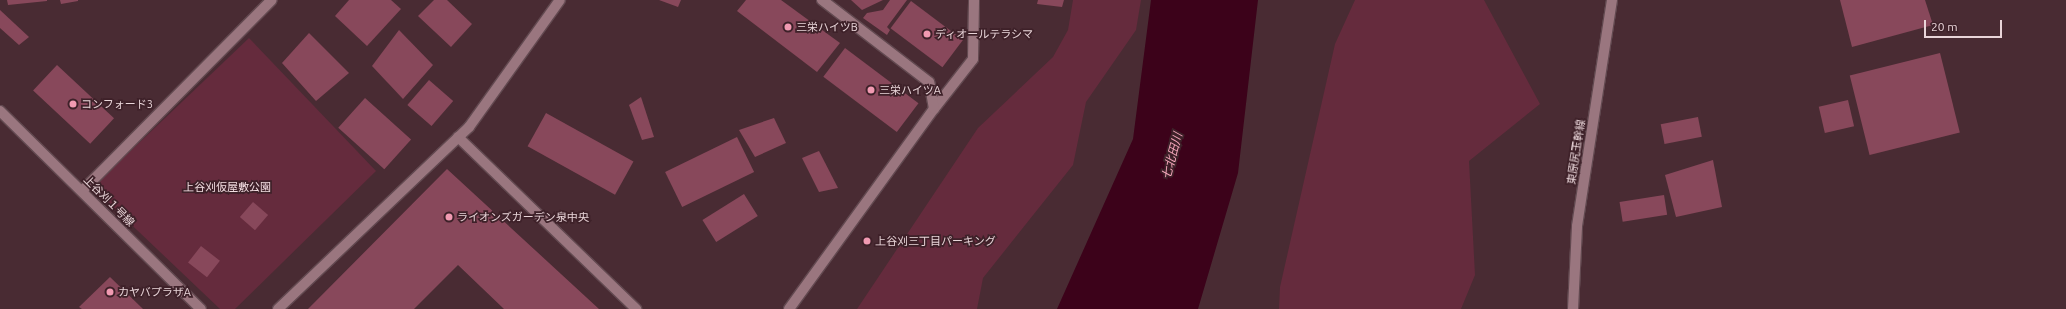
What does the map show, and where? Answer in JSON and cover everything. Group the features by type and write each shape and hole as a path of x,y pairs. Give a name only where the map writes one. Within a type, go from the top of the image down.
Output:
{"street":[{"path":"82,191 272,0"},
{"path":"278,309 469,127 560,0"},
{"path":"822,0 929,82 934,109"},
{"path":"790,309 934,109 973,59 974,0"},
{"name":"東原尻玉幹線","path":"1573,309 1577,226 1612,0"},
{"name":"上谷刈１号線","path":"0,111 201,309"},
{"path":"458,137 636,309"}],"green space":[{"path":"1073,0 1141,0 1136,30 1086,102 1073,165 983,278 977,309 857,309 978,128 1053,57 1068,30"},
{"path":"1355,0 1484,0 1540,104 1469,161 1475,275 1461,309 1279,309 1280,287 1335,44"},
{"name":"上谷刈仮屋敷公園","path":"249,38 376,171 235,309 220,309 97,192 98,182"}],"water":[{"name":"七北田川","path":"1151,0 1258,0 1238,173 1198,309 1057,309 1133,139"}],"building":[{"path":"7,0 47,0 47,1 8,5"},
{"path":"60,0 78,0 78,1 61,4"},
{"path":"349,0 391,0 401,9 367,46 335,16"},
{"path":"434,0 447,0 472,24 451,47 418,16"},
{"path":"659,0 681,0 678,7"},
{"name":"三栄ハイツB","path":"746,0 781,0 840,43 817,72 737,11"},
{"path":"851,0 883,0 862,10"},
{"path":"890,0 907,0 887,27 890,30 887,35 863,18 867,13 883,10"},
{"path":"1038,0 1064,0 1062,7 1037,4"},
{"path":"1840,0 1925,0 1933,25 1852,47"},
{"name":"ディオールテラシマ","path":"911,1 963,40 942,67 891,28"},
{"path":"0,10 29,37 19,45 0,28"},
{"path":"399,30 433,65 403,99 372,66"},
{"path":"309,33 349,73 316,101 282,63"},
{"name":"三栄ハイツA","path":"845,48 918,103 897,132 823,77"},
{"path":"1940,53 1960,133 1870,155 1850,75"},
{"name":"コンフォード3","path":"57,65 114,118 90,144 33,91"},
{"path":"429,80 453,101 432,126 407,105"},
{"path":"641,97 654,137 642,140 629,105"},
{"path":"365,98 411,139 384,169 338,128"},
{"path":"1848,100 1854,126 1825,133 1819,107"},
{"path":"546,113 633,161 615,195 528,146"},
{"path":"1698,117 1702,137 1665,144 1661,124"},
{"path":"774,118 786,143 755,157 739,130"},
{"path":"737,137 754,172 682,207 665,172"},
{"path":"819,151 838,188 819,192 802,158"},
{"path":"1713,160 1722,207 1676,217 1665,175"},
{"name":"ライオンズガーデン泉中央","path":"447,169 599,309 504,309 458,265 414,309 308,309"},
{"path":"744,194 758,216 716,242 702,220"},
{"path":"1664,195 1667,215 1623,222 1620,202"},
{"path":"253,202 268,215 255,230 240,217"},
{"path":"201,246 220,261 207,277 188,263"},
{"name":"カヤバプラザA","path":"110,277 143,309 82,309 79,307"}],"place":[{"name":"三栄ハイツB","path":"788,27"},
{"name":"ディオールテラシマ","path":"927,34"},
{"name":"三栄ハイツA","path":"871,90"},
{"name":"コンフォード3","path":"73,104"},
{"name":"ライオンズガーデン泉中央","path":"449,217"},
{"name":"上谷刈三丁目パーキング","path":"867,241"},
{"name":"カヤバプラザA","path":"110,292"}]}
